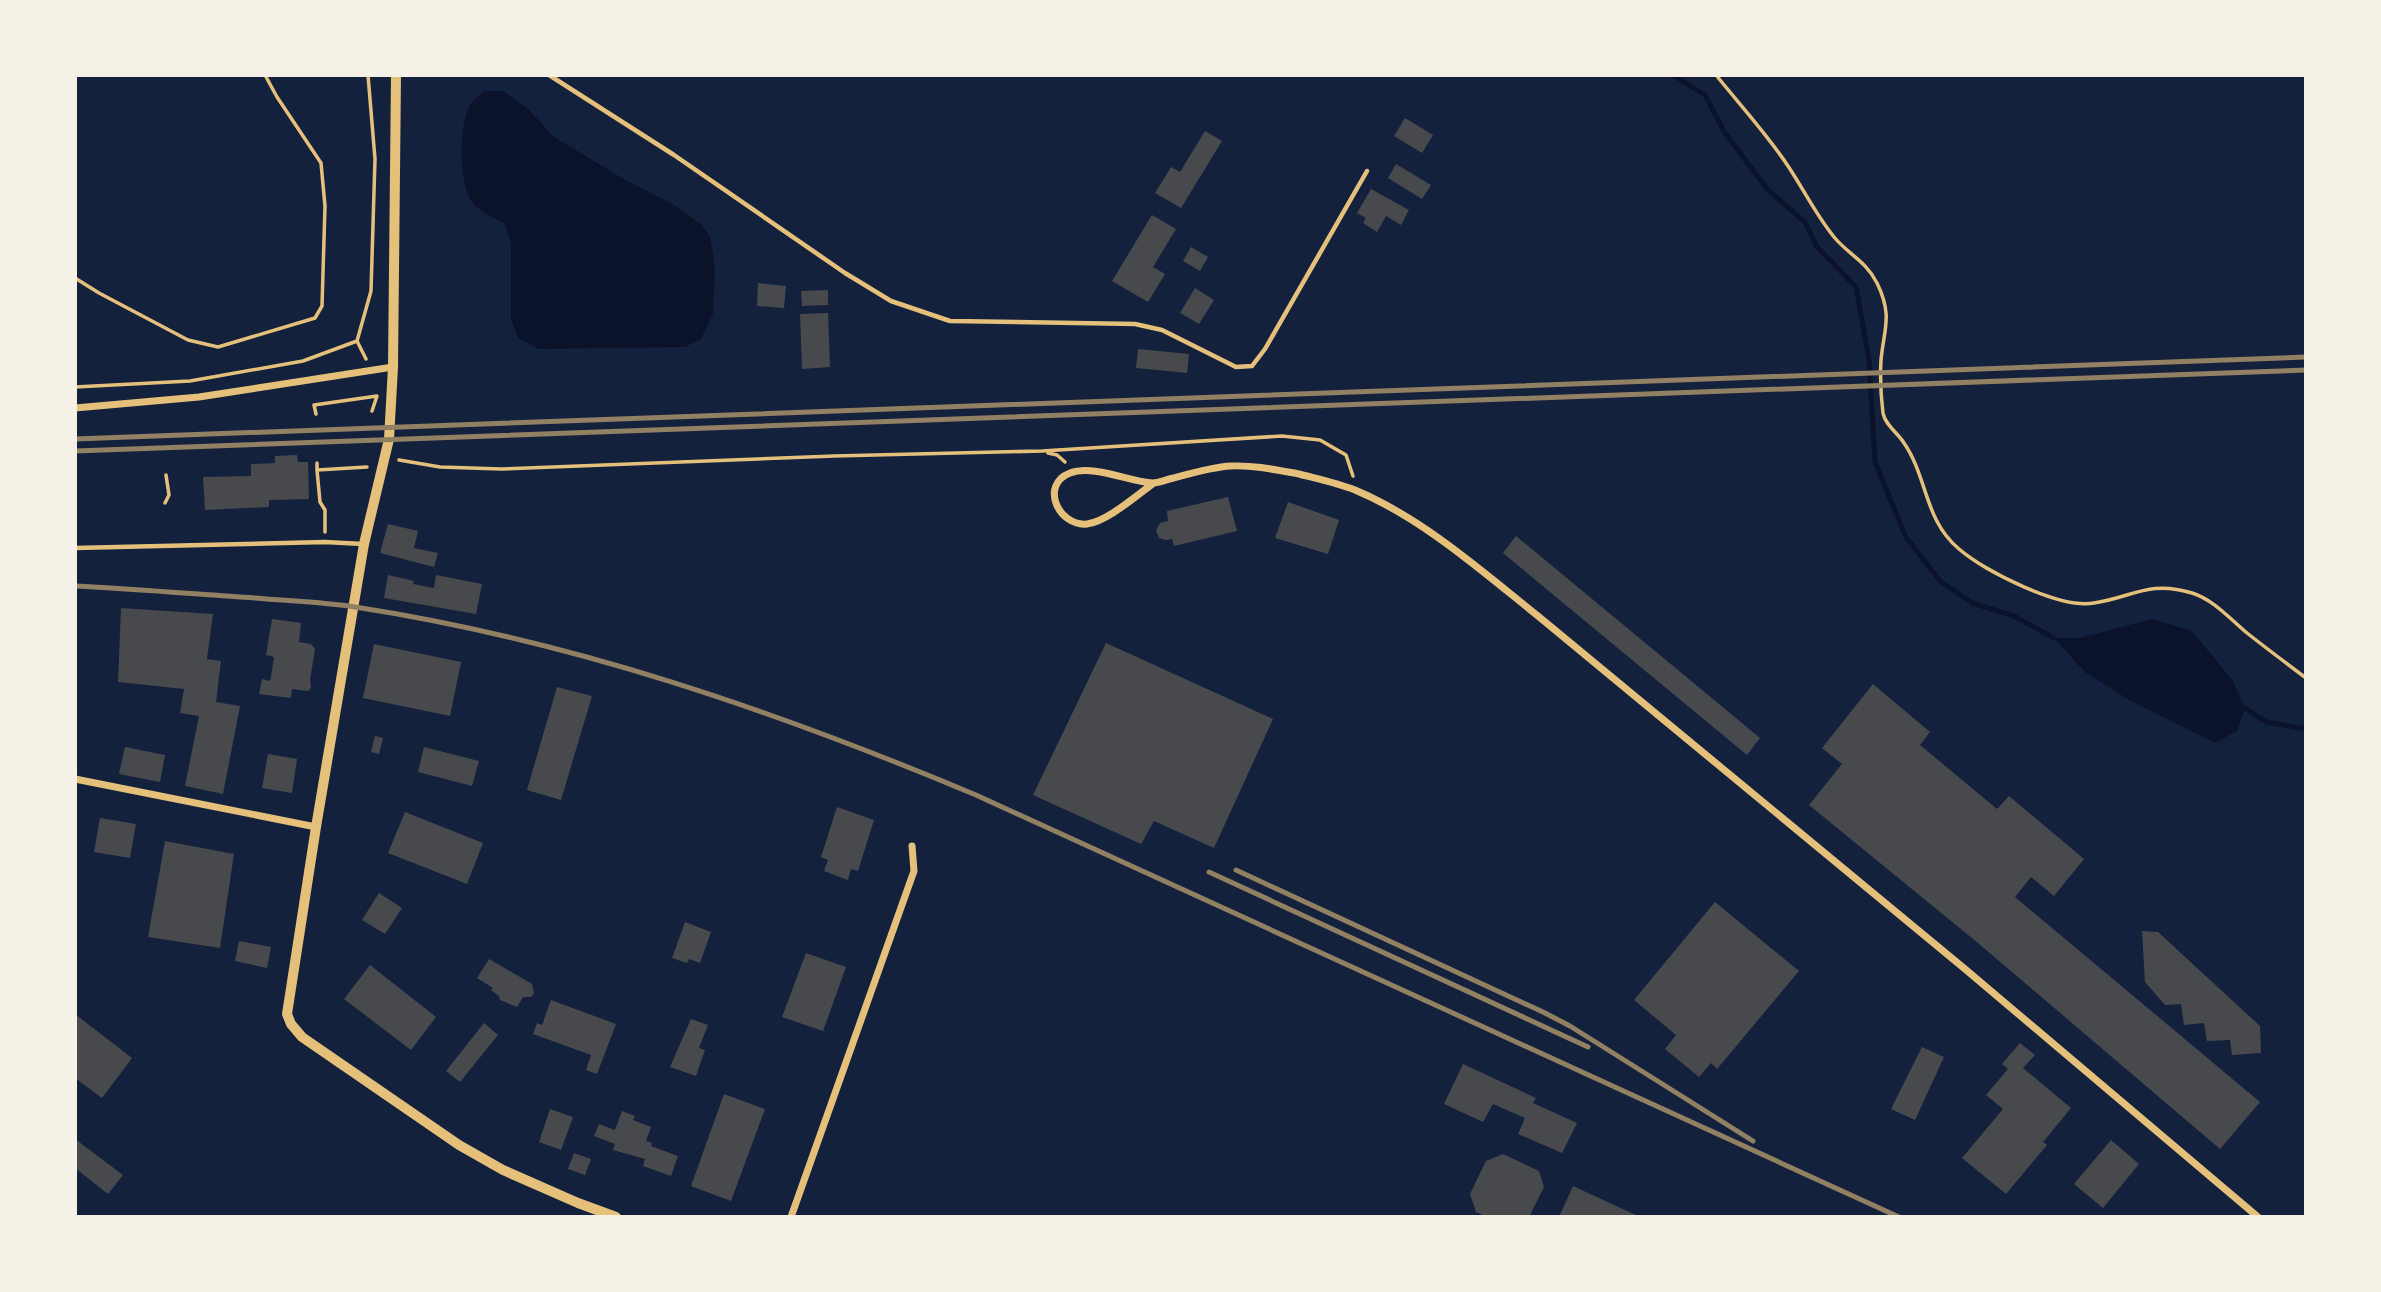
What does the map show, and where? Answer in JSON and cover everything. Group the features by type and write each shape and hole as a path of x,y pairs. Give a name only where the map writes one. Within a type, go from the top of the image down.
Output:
{"street":[{"path":"397,75 393,367 386,457 364,544 287,1014 291,1024 302,1037 460,1145 503,1170 615,1217"},
{"path":"75,408 198,397 393,367"},
{"path":"1154,483 1099,472 1074,471 1059,480 1054,489 1054,502 1060,513 1078,524 1090,524 1104,518 1154,483 1231,466 1270,468 1353,489 1391,507 1487,576 1944,952 2258,1217"},
{"path":"75,779 316,827"},
{"path":"791,1217 914,871 912,846"}],"lane":[{"path":"549,75 674,155 845,273 891,301 950,321 1135,324 1161,330 1236,367 1252,366 1265,349 1367,171"},
{"path":"75,548 325,542 364,544"}],"path":[{"path":"75,278 188,340 218,347 315,318 322,306 325,206 321,163 276,97 265,75"},
{"path":"369,75 374,159 371,292 357,341 372,370"},
{"path":"1716,75 1787,165 1836,239 1861,259 1877,283 1888,316 1881,361 1883,416 1916,463 1932,515 1944,534 1960,550 1992,570 2070,604 2097,603 2135,591 2166,587 2194,593 2214,603 2246,632 2306,678"},
{"path":"75,387 190,381 303,361 357,341"},
{"path":"316,414 314,405 377,396 372,411"},
{"path":"386,457 440,467 501,469 1042,451 1301,436 1320,440 1346,455 1353,472 1353,489"},
{"path":"1042,451 1057,455 1074,471"},
{"path":"317,463 320,502 325,510 325,542"},
{"path":"317,470 360,467 383,470"},
{"path":"165,503 169,495 166,475"}],"water":[{"path":"485,91 503,91 528,109 554,137 622,178 674,205 701,224 710,237 715,268 713,314 701,339 685,347 538,349 518,338 511,319 511,243 505,224 476,207 470,199 462,164 462,135 467,111 472,102"},
{"path":"2152,619 2192,631 2233,681 2245,708 2237,731 2215,743 2129,700 2085,672 2054,638 2080,638"}],"building":[{"path":"1405,118 1433,135 1422,153 1394,136"},
{"path":"1205,131 1222,141 1181,208 1155,193 1171,167 1180,172"},
{"path":"1396,164 1431,185 1422,199 1388,178"},
{"path":"1371,189 1409,210 1401,225 1386,216 1377,232 1363,223 1366,218 1357,213"},
{"path":"1152,215 1176,229 1153,267 1165,274 1148,302 1112,281"},
{"path":"1191,247 1208,257 1200,271 1183,261"},
{"path":"758,283 786,286 784,308 757,306"},
{"path":"1195,288 1214,300 1199,324 1180,313"},
{"path":"828,290 828,305 802,306 801,291"},
{"path":"828,313 830,367 802,369 800,314"},
{"path":"1138,349 1189,354 1187,373 1136,368"},
{"path":"297,455 298,462 308,462 309,499 269,500 269,507 205,510 203,477 251,476 251,464 275,463 275,456"},
{"path":"1228,497 1237,531 1174,546 1172,539 1159,538 1156,530 1160,523 1168,521 1167,511"},
{"path":"1288,502 1339,520 1328,554 1275,538"},
{"path":"388,524 418,531 414,548 438,553 434,567 380,553"},
{"path":"1516,536 1760,738 1747,755 1503,553"},
{"path":"388,575 434,588 436,575 482,584 476,614 384,598"},
{"path":"121,608 213,614 207,659 221,661 216,702 240,706 223,794 185,786 199,716 180,713 184,689 118,682"},
{"path":"272,619 301,623 299,642 311,644 315,649 311,688 308,691 292,689 291,698 259,694 262,679 270,681 271,677 274,657 266,655"},
{"path":"1106,643 1273,719 1214,848 1154,821 1141,844 1033,795"},
{"path":"374,644 461,662 450,716 363,698"},
{"path":"1873,684 1930,732 1920,745 1997,809 2009,796 2084,859 2054,896 2031,877 2015,897 2260,1102 2220,1149 1978,943 1809,805 1842,764 1822,748"},
{"path":"557,687 592,696 561,800 527,790"},
{"path":"375,736 383,738 379,754 371,752"},
{"path":"125,747 165,755 160,782 119,774"},
{"path":"424,747 479,761 472,786 418,772"},
{"path":"268,754 297,759 292,793 262,788"},
{"path":"837,807 874,820 858,871 851,869 848,880 824,871 828,860 821,857"},
{"path":"405,812 483,843 467,884 388,853"},
{"path":"100,818 136,824 130,858 94,852"},
{"path":"165,841 234,854 220,948 148,937"},
{"path":"379,893 402,908 385,934 362,920"},
{"path":"1715,902 1799,971 1717,1069 1711,1063 1699,1077 1665,1049 1676,1035 1634,1000"},
{"path":"685,922 711,932 700,963 689,959 687,963 672,958"},
{"path":"2142,931 2158,932 2260,1026 2261,1053 2232,1055 2230,1040 2207,1041 2204,1023 2184,1025 2181,1004 2165,1005 2145,982"},
{"path":"239,941 271,947 267,968 235,961"},
{"path":"806,953 846,967 823,1031 782,1017"},
{"path":"489,959 532,984 534,993 531,997 523,997 517,1007 500,1000 491,990 493,988 477,978"},
{"path":"370,965 436,1017 411,1050 344,999"},
{"path":"551,1000 616,1024 597,1074 586,1070 591,1055 533,1034 537,1023 542,1025"},
{"path":"75,1014 132,1058 102,1098 75,1078"},
{"path":"691,1019 708,1025 699,1048 705,1050 696,1076 670,1067"},
{"path":"484,1023 498,1035 460,1082 446,1071"},
{"path":"2020,1043 2035,1055 2023,1068 2071,1108 2043,1142 2047,1145 2006,1194 1962,1158 2003,1109 1986,1095 2008,1069 2002,1064"},
{"path":"1922,1047 1944,1057 1915,1120 1891,1109"},
{"path":"1463,1064 1536,1098 1533,1103 1577,1123 1562,1153 1518,1134 1525,1118 1493,1104 1483,1122 1444,1104"},
{"path":"724,1094 765,1109 731,1201 691,1186"},
{"path":"550,1109 573,1117 561,1150 539,1142"},
{"path":"622,1111 635,1116 633,1120 651,1127 646,1141 652,1143 651,1146 678,1156 671,1176 643,1166 645,1159 613,1150 615,1144 594,1136 599,1124 615,1130"},
{"path":"75,1139 123,1175 108,1194 75,1168"},
{"path":"2111,1140 2139,1164 2103,1208 2074,1184"},
{"path":"574,1153 591,1159 585,1175 568,1169"},
{"path":"1503,1154 1539,1171 1544,1187 1529,1217 1487,1217 1476,1212 1470,1194 1486,1161"},
{"path":"1573,1186 1640,1217 1559,1217"}],"waterway":[{"path":"1673,75 1705,95 1725,133 1768,190 1805,222 1817,247 1856,287 1869,359 1875,462 1906,537 1940,581 1972,603 2014,616 2054,638"},
{"path":"2245,708 2266,722 2306,729"}],"railway":[{"path":"75,439 2306,357"},
{"path":"75,451 2306,370"},
{"path":"75,586 330,604 435,621 515,638 593,659 748,707 976,795 1899,1217"},
{"path":"1236,870 1570,1026 1753,1141"},
{"path":"1209,872 1588,1047"}]}
